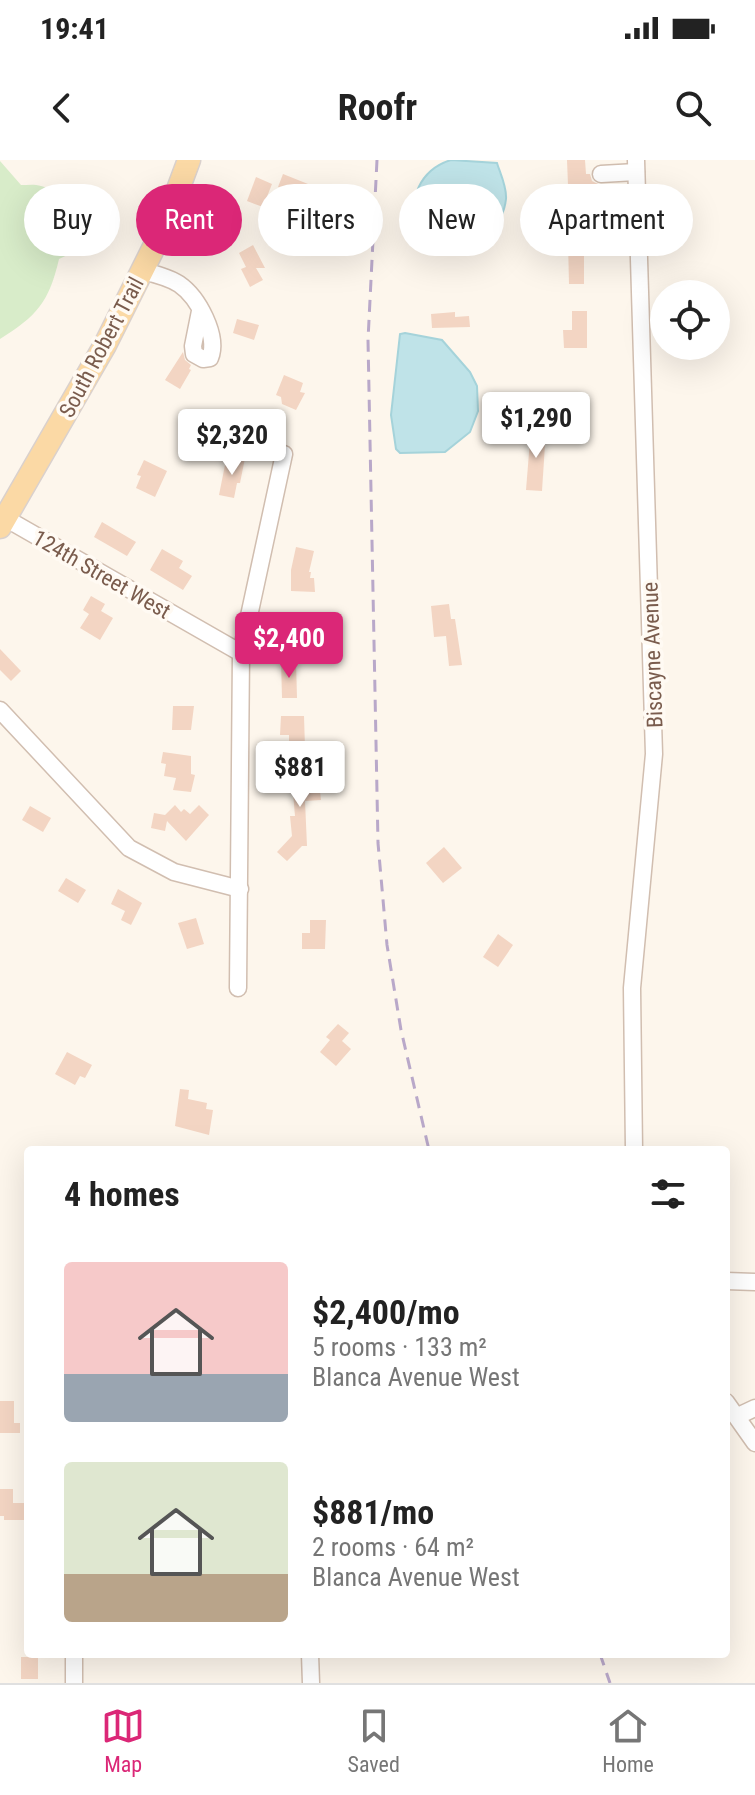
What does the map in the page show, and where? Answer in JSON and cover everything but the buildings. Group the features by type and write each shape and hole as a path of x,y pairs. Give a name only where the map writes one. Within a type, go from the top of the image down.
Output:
{"main road":[{"name":"South Robert Trail","path":"3,523 105,345 164,227 189,160"}],"street":[{"path":"601,174 636,166"},
{"name":"Biscayne Avenue","path":"634,1146 632,988 654,754 636,166"},
{"path":"142,271 165,277 182,286 200,311"},
{"path":"238,988 241,653 284,454"},
{"name":"124th Street West","path":"3,523 241,653"},
{"path":"0,710 129,848 174,872 240,889"},
{"path":"730,1281 755,1282"},
{"path":"730,1407 755,1443"},
{"path":"738,1416 755,1408"},
{"path":"74,1658 74,1683"},
{"path":"310,1658 311,1683"}],"green space":[{"path":"0,161 24,185 24,256 65,256 59,259 51,286 40,306 0,339"}],"water":[{"path":"451,160 497,163 504,184 421,184 440,164"},
{"path":"400,334 442,340 470,372 477,386 478,411 470,432 445,452 400,453 396,449 391,415"}],"railway":[{"path":"377,160 368,340 378,843 387,945 401,1030 428,1146"},
{"path":"601,1658 610,1683"}]}
